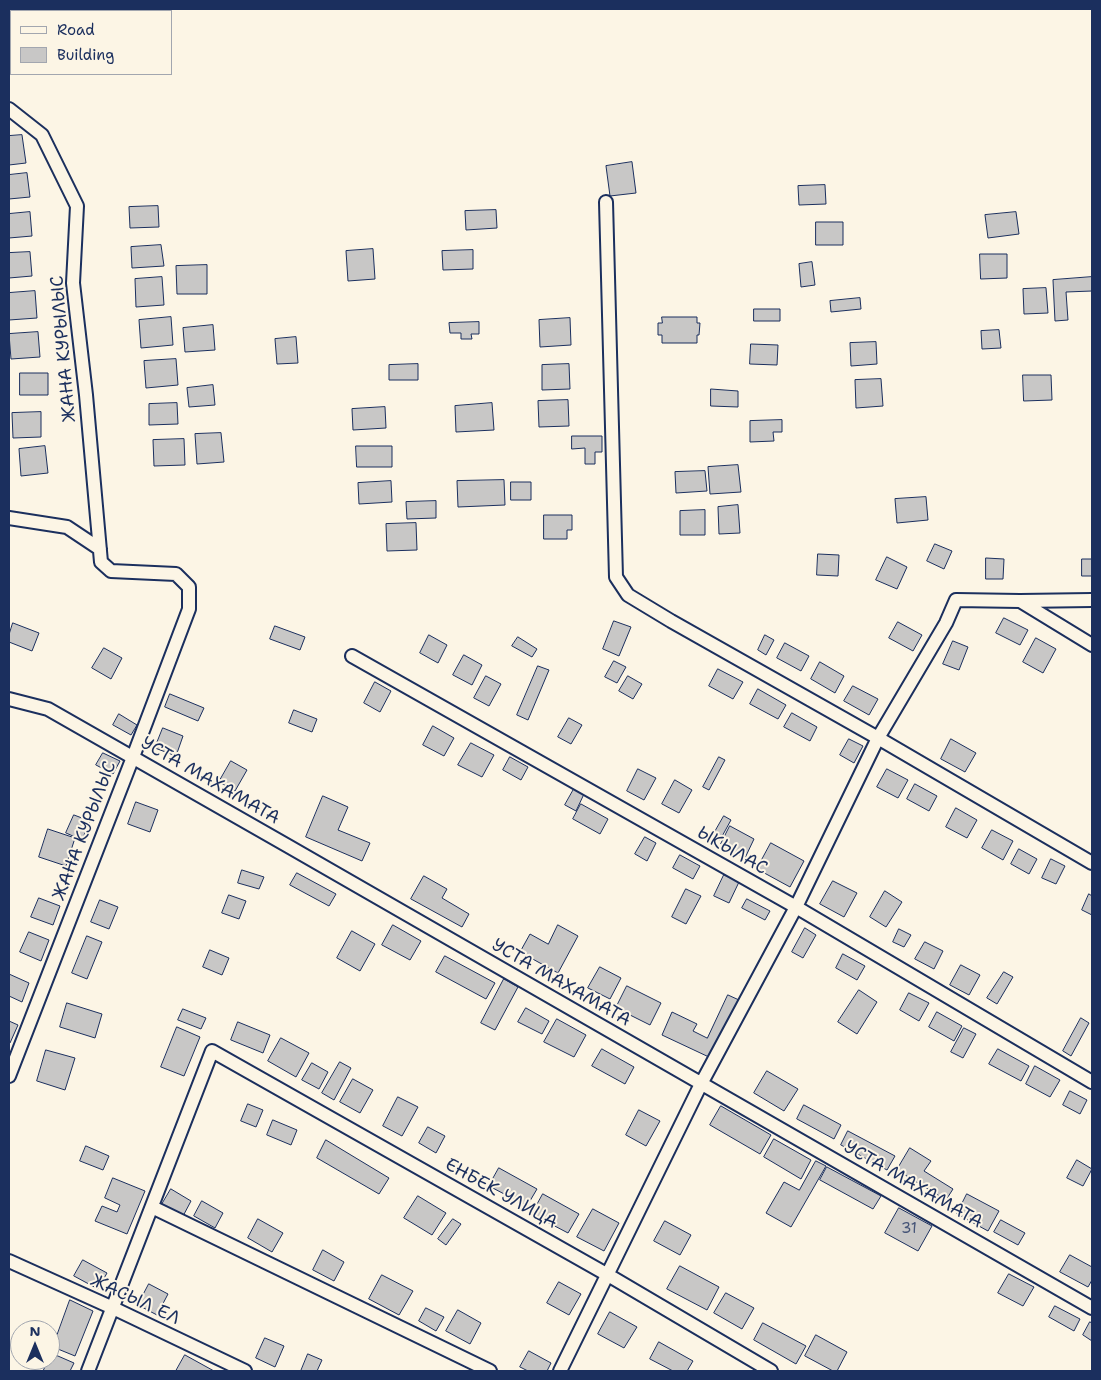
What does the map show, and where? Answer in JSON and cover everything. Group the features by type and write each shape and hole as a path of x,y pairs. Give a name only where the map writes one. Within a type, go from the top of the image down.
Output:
{"street":[{"name":"ЖАНА КУРЫЛЫС","path":"9,109 42,135 77,206 73,283 86,395 101,562 111,571 176,574 188,587 188,609 133,757 9,1076"},
{"path":"606,202 616,577 628,596 878,738 1092,863"},
{"path":"9,518 67,527 100,549"},
{"path":"560,1371 702,1084 796,907 878,738 946,624 956,600 1092,600"},
{"path":"1020,601 1092,645"},
{"name":"ЫКЫЛАС","path":"352,656 796,907 1092,1082"},
{"name":"УСТА МАХАМАТА","path":"9,699 48,709 1092,1308"},
{"name":"ЕНБЕК УЛИЦА","path":"152,1207 212,1051 608,1275 771,1371"},
{"path":"88,1371 152,1207 490,1371"},
{"name":"ЖАСЫЛ ЕЛ","path":"9,1261 246,1371"}],"building":[{"path":"22,135 26,163 9,165 9,136"},
{"path":"632,162 636,193 610,196 606,166"},
{"path":"27,173 30,197 9,199 9,175"},
{"path":"825,185 826,204 799,205 798,186"},
{"path":"158,206 159,227 130,228 129,207"},
{"path":"496,210 497,228 466,230 465,211"},
{"path":"30,212 32,236 9,238 9,214"},
{"path":"1016,212 1019,234 988,238 985,215"},
{"path":"816,222 843,222 843,245 816,245"},
{"path":"161,245 164,266 132,268 131,247"},
{"path":"373,249 375,279 348,281 346,251"},
{"path":"473,250 473,269 443,270 442,251"},
{"path":"30,252 32,276 9,278 9,253"},
{"path":"980,254 1007,254 1007,278 981,279"},
{"path":"812,262 815,285 801,287 799,264"},
{"path":"207,265 207,294 177,294 176,266"},
{"path":"162,277 164,305 136,307 135,279"},
{"path":"1092,277 1092,291 1066,292 1068,320 1055,321 1053,280"},
{"path":"1046,288 1048,313 1024,314 1023,289"},
{"path":"35,291 37,318 9,320 9,293"},
{"path":"860,298 861,309 831,312 830,301"},
{"path":"754,309 780,309 780,321 754,321"},
{"path":"171,317 173,345 141,348 139,320"},
{"path":"662,317 697,317 697,323 700,323 697,343 662,343 662,335 658,335 658,323 662,323"},
{"path":"570,318 571,345 540,347 539,320"},
{"path":"479,322 479,334 471,334 472,339 461,339 461,333 450,333 449,323"},
{"path":"213,325 215,350 185,352 183,328"},
{"path":"999,330 1001,348 982,349 981,331"},
{"path":"38,332 40,357 11,359 9,334"},
{"path":"296,337 298,363 277,364 275,339"},
{"path":"876,342 877,364 851,366 850,343"},
{"path":"751,344 778,345 777,365 750,364"},
{"path":"176,359 178,385 146,388 144,361"},
{"path":"418,364 418,380 389,380 389,365"},
{"path":"569,364 570,389 542,390 542,365"},
{"path":"20,373 48,373 48,395 20,395"},
{"path":"1023,375 1051,375 1052,400 1024,401"},
{"path":"881,379 883,406 856,408 855,380"},
{"path":"213,385 215,405 189,407 187,388"},
{"path":"711,389 738,391 738,407 711,406"},
{"path":"568,400 569,426 539,427 538,401"},
{"path":"177,403 178,424 149,425 149,404"},
{"path":"492,403 494,430 456,432 455,406"},
{"path":"385,407 386,428 353,430 352,409"},
{"path":"41,412 41,437 13,438 12,413"},
{"path":"782,420 782,432 773,432 774,441 750,442 750,421"},
{"path":"221,433 224,462 197,464 195,434"},
{"path":"572,436 602,436 602,452 595,452 595,464 585,464 585,448 572,449"},
{"path":"184,439 185,465 154,466 153,440"},
{"path":"45,446 48,473 21,476 19,449"},
{"path":"356,446 392,446 392,467 357,467"},
{"path":"738,465 741,492 710,494 708,467"},
{"path":"705,471 707,491 676,493 675,472"},
{"path":"504,480 505,505 458,507 457,481"},
{"path":"391,481 392,502 359,504 358,483"},
{"path":"511,482 531,482 531,500 511,500"},
{"path":"926,497 928,520 897,523 895,499"},
{"path":"436,501 436,518 407,519 406,502"},
{"path":"738,505 740,533 719,534 718,507"},
{"path":"705,510 705,535 680,535 680,511"},
{"path":"544,515 572,515 572,530 567,530 567,539 544,539"},
{"path":"416,523 417,550 387,551 386,524"},
{"path":"935,544 952,551 944,569 927,561"},
{"path":"818,554 839,555 838,576 817,575"},
{"path":"887,557 907,567 897,589 876,580"},
{"path":"986,558 1004,559 1003,579 986,579"},
{"path":"1082,559 1092,559 1092,576 1082,576"},
{"path":"1004,618 1028,630 1020,645 996,633"},
{"path":"614,621 631,627 619,656 603,649"},
{"path":"898,622 922,635 913,651 889,638"},
{"path":"13,623 39,633 32,651 9,642"},
{"path":"275,626 305,637 300,650 270,639"},
{"path":"429,635 447,645 438,663 420,653"},
{"path":"765,635 774,640 766,655 758,650"},
{"path":"518,637 537,649 532,657 512,646"},
{"path":"1036,638 1056,649 1043,673 1023,662"},
{"path":"953,641 968,647 959,670 943,664"},
{"path":"785,643 809,656 801,671 777,658"},
{"path":"104,648 122,658 111,679 92,668"},
{"path":"464,655 482,665 472,685 453,675"},
{"path":"614,661 626,667 617,683 605,677"},
{"path":"820,662 844,676 835,693 811,679"},
{"path":"538,666 549,670 528,720 517,715"},
{"path":"718,669 743,682 733,699 709,686"},
{"path":"486,676 501,684 489,706 474,698"},
{"path":"628,676 642,684 633,699 619,691"},
{"path":"375,682 391,691 380,712 364,703"},
{"path":"853,686 878,699 869,715 844,701"},
{"path":"758,689 786,705 778,719 750,704"},
{"path":"170,694 204,708 198,721 165,707"},
{"path":"294,710 317,719 312,732 289,723"},
{"path":"792,713 817,727 810,741 784,727"},
{"path":"119,714 137,725 131,735 113,725"},
{"path":"569,718 582,725 571,744 558,737"},
{"path":"433,726 454,738 444,756 423,745"},
{"path":"163,728 183,736 176,756 155,748"},
{"path":"849,739 863,746 854,763 840,755"},
{"path":"951,739 976,753 965,772 941,759"},
{"path":"471,743 494,755 482,777 458,765"},
{"path":"103,753 120,761 113,774 96,765"},
{"path":"510,757 528,767 521,780 503,770"},
{"path":"719,757 725,760 709,790 703,787"},
{"path":"231,761 247,770 235,791 219,782"},
{"path":"638,769 656,778 644,800 627,791"},
{"path":"887,769 908,780 898,798 877,787"},
{"path":"675,780 692,790 679,813 662,804"},
{"path":"915,784 937,796 929,811 907,799"},
{"path":"574,789 584,794 576,811 565,805"},
{"path":"323,796 348,807 338,830 370,843 362,861 306,837"},
{"path":"136,802 158,810 150,832 128,824"},
{"path":"581,804 608,819 600,834 573,819"},
{"path":"956,808 977,820 967,838 946,827"},
{"path":"74,815 90,821 82,840 66,833"},
{"path":"724,816 731,820 720,840 712,837"},
{"path":"730,826 754,839 745,858 721,844"},
{"path":"48,829 75,838 66,866 39,857"},
{"path":"992,830 1013,841 1003,860 982,848"},
{"path":"645,837 656,843 647,861 635,854"},
{"path":"771,843 804,861 790,887 757,869"},
{"path":"1019,849 1037,859 1029,874 1011,864"},
{"path":"680,855 700,866 693,879 673,868"},
{"path":"1051,859 1065,866 1056,884 1042,878"},
{"path":"242,870 264,877 259,889 238,883"},
{"path":"297,873 336,894 329,906 290,885"},
{"path":"724,875 739,882 729,903 714,896"},
{"path":"424,876 447,889 442,898 469,914 462,927 411,899"},
{"path":"833,881 857,893 844,917 820,904"},
{"path":"686,889 701,896 686,924 672,917"},
{"path":"885,891 902,902 886,927 870,917"},
{"path":"1089,894 1092,896 1092,915 1082,910"},
{"path":"229,895 246,901 239,919 222,913"},
{"path":"39,898 60,906 53,925 31,917"},
{"path":"747,899 770,911 765,920 742,908"},
{"path":"100,900 118,907 109,929 91,922"},
{"path":"393,925 421,941 410,960 382,945"},
{"path":"558,925 578,936 558,973 520,952 530,934 548,944"},
{"path":"805,928 816,935 803,958 792,952"},
{"path":"899,929 911,935 904,947 893,942"},
{"path":"352,931 375,944 360,971 337,958"},
{"path":"29,932 49,940 41,961 20,952"},
{"path":"87,936 102,942 87,979 72,973"},
{"path":"925,942 943,951 934,969 915,959"},
{"path":"210,950 229,958 222,975 203,967"},
{"path":"843,954 865,966 857,980 836,968"},
{"path":"445,956 495,983 486,999 436,972"},
{"path":"961,965 980,975 969,995 950,985"},
{"path":"600,967 621,978 610,999 588,988"},
{"path":"1004,972 1013,977 997,1004 987,998"},
{"path":"9,974 29,983 22,1002 9,996"},
{"path":"504,979 518,987 495,1030 481,1023"},
{"path":"627,986 661,1003 650,1025 616,1008"},
{"path":"859,990 877,1002 857,1034 838,1022"},
{"path":"909,993 929,1003 919,1021 900,1010"},
{"path":"728,995 739,1000 711,1058 662,1035 672,1012 697,1024 693,1031 707,1038"},
{"path":"67,1003 102,1014 95,1038 60,1027"},
{"path":"526,1008 549,1021 542,1034 518,1022"},
{"path":"183,1009 206,1018 201,1029 178,1020"},
{"path":"937,1012 962,1026 954,1041 929,1027"},
{"path":"1081,1018 1089,1023 1071,1056 1063,1051"},
{"path":"557,1019 586,1035 574,1057 544,1042"},
{"path":"9,1021 18,1025 10,1043 9,1043"},
{"path":"238,1022 270,1035 263,1053 231,1040"},
{"path":"177,1027 200,1037 184,1076 161,1067"},
{"path":"964,1028 976,1034 963,1058 951,1052"},
{"path":"281,1038 309,1053 296,1077 268,1061"},
{"path":"602,1049 634,1067 625,1084 592,1066"},
{"path":"998,1049 1029,1066 1021,1081 989,1064"},
{"path":"46,1050 75,1058 65,1090 37,1081"},
{"path":"340,1062 351,1068 334,1100 322,1093"},
{"path":"312,1063 328,1072 319,1089 302,1080"},
{"path":"1035,1066 1060,1080 1050,1097 1026,1084"},
{"path":"767,1071 798,1089 784,1111 754,1093"},
{"path":"353,1079 373,1090 360,1113 340,1102"},
{"path":"1070,1091 1087,1100 1080,1114 1063,1105"},
{"path":"398,1097 418,1107 402,1136 383,1126"},
{"path":"248,1104 263,1110 256,1127 241,1121"},
{"path":"804,1105 841,1125 834,1139 797,1119"},
{"path":"721,1106 771,1135 760,1154 710,1125"},
{"path":"639,1110 660,1121 646,1146 626,1135"},
{"path":"273,1120 297,1130 291,1145 267,1135"},
{"path":"428,1127 445,1136 436,1153 419,1143"},
{"path":"848,1131 895,1156 887,1170 841,1145"},
{"path":"774,1139 811,1160 801,1179 764,1157"},
{"path":"326,1140 389,1178 379,1194 317,1158"},
{"path":"86,1146 109,1156 103,1170 80,1161"},
{"path":"910,1148 931,1161 924,1171 953,1189 946,1200 897,1170"},
{"path":"1077,1160 1092,1169 1083,1186 1067,1178"},
{"path":"816,1161 826,1166 791,1227 766,1213 784,1182 799,1190"},
{"path":"827,1167 881,1196 873,1209 820,1180"},
{"path":"499,1168 537,1189 527,1206 489,1186"},
{"path":"113,1178 145,1191 127,1234 95,1221 102,1206 117,1212 120,1205 105,1198"},
{"path":"171,1189 191,1201 182,1218 161,1206"},
{"path":"543,1194 579,1214 568,1233 532,1214"},
{"path":"967,1194 999,1211 988,1231 957,1214"},
{"path":"418,1196 446,1213 432,1235 404,1218"},
{"path":"202,1201 223,1213 215,1228 194,1216"},
{"path":"899,1208 932,1226 918,1251 885,1233"},
{"path":"593,1209 619,1223 604,1251 577,1237"},
{"path":"258,1219 283,1233 272,1252 248,1238"},
{"path":"453,1219 461,1224 446,1245 438,1239"},
{"path":"1001,1220 1025,1233 1018,1245 994,1232"},
{"path":"665,1221 691,1235 680,1255 654,1241"},
{"path":"323,1250 344,1262 334,1281 313,1270"},
{"path":"1070,1255 1092,1267 1092,1280 1088,1287 1060,1272"},
{"path":"83,1260 107,1273 98,1289 74,1276"},
{"path":"680,1266 719,1287 707,1310 667,1289"},
{"path":"1009,1274 1034,1287 1023,1306 998,1293"},
{"path":"382,1275 413,1291 399,1315 369,1299"},
{"path":"559,1282 581,1294 569,1315 547,1303"},
{"path":"149,1284 168,1294 157,1315 138,1305"},
{"path":"726,1293 754,1308 742,1329 714,1313"},
{"path":"70,1300 93,1311 75,1356 60,1350 60,1328"},
{"path":"1055,1306 1080,1319 1074,1331 1049,1317"},
{"path":"426,1308 444,1317 436,1331 419,1321"},
{"path":"458,1310 481,1323 470,1344 446,1331"},
{"path":"610,1312 637,1327 624,1348 598,1334"},
{"path":"1090,1322 1092,1323 1092,1341 1083,1335"},
{"path":"763,1323 806,1346 796,1364 754,1340"},
{"path":"816,1335 847,1352 837,1371 833,1371 805,1356"},
{"path":"265,1338 284,1346 275,1367 256,1358"},
{"path":"659,1342 693,1361 687,1371 673,1371 650,1359"},
{"path":"529,1351 551,1363 547,1371 528,1371 520,1367"},
{"path":"308,1354 322,1360 317,1371 301,1371"},
{"path":"185,1355 214,1371 176,1371"},
{"path":"60,1357 74,1363 70,1371 43,1371 60,1370"}]}
